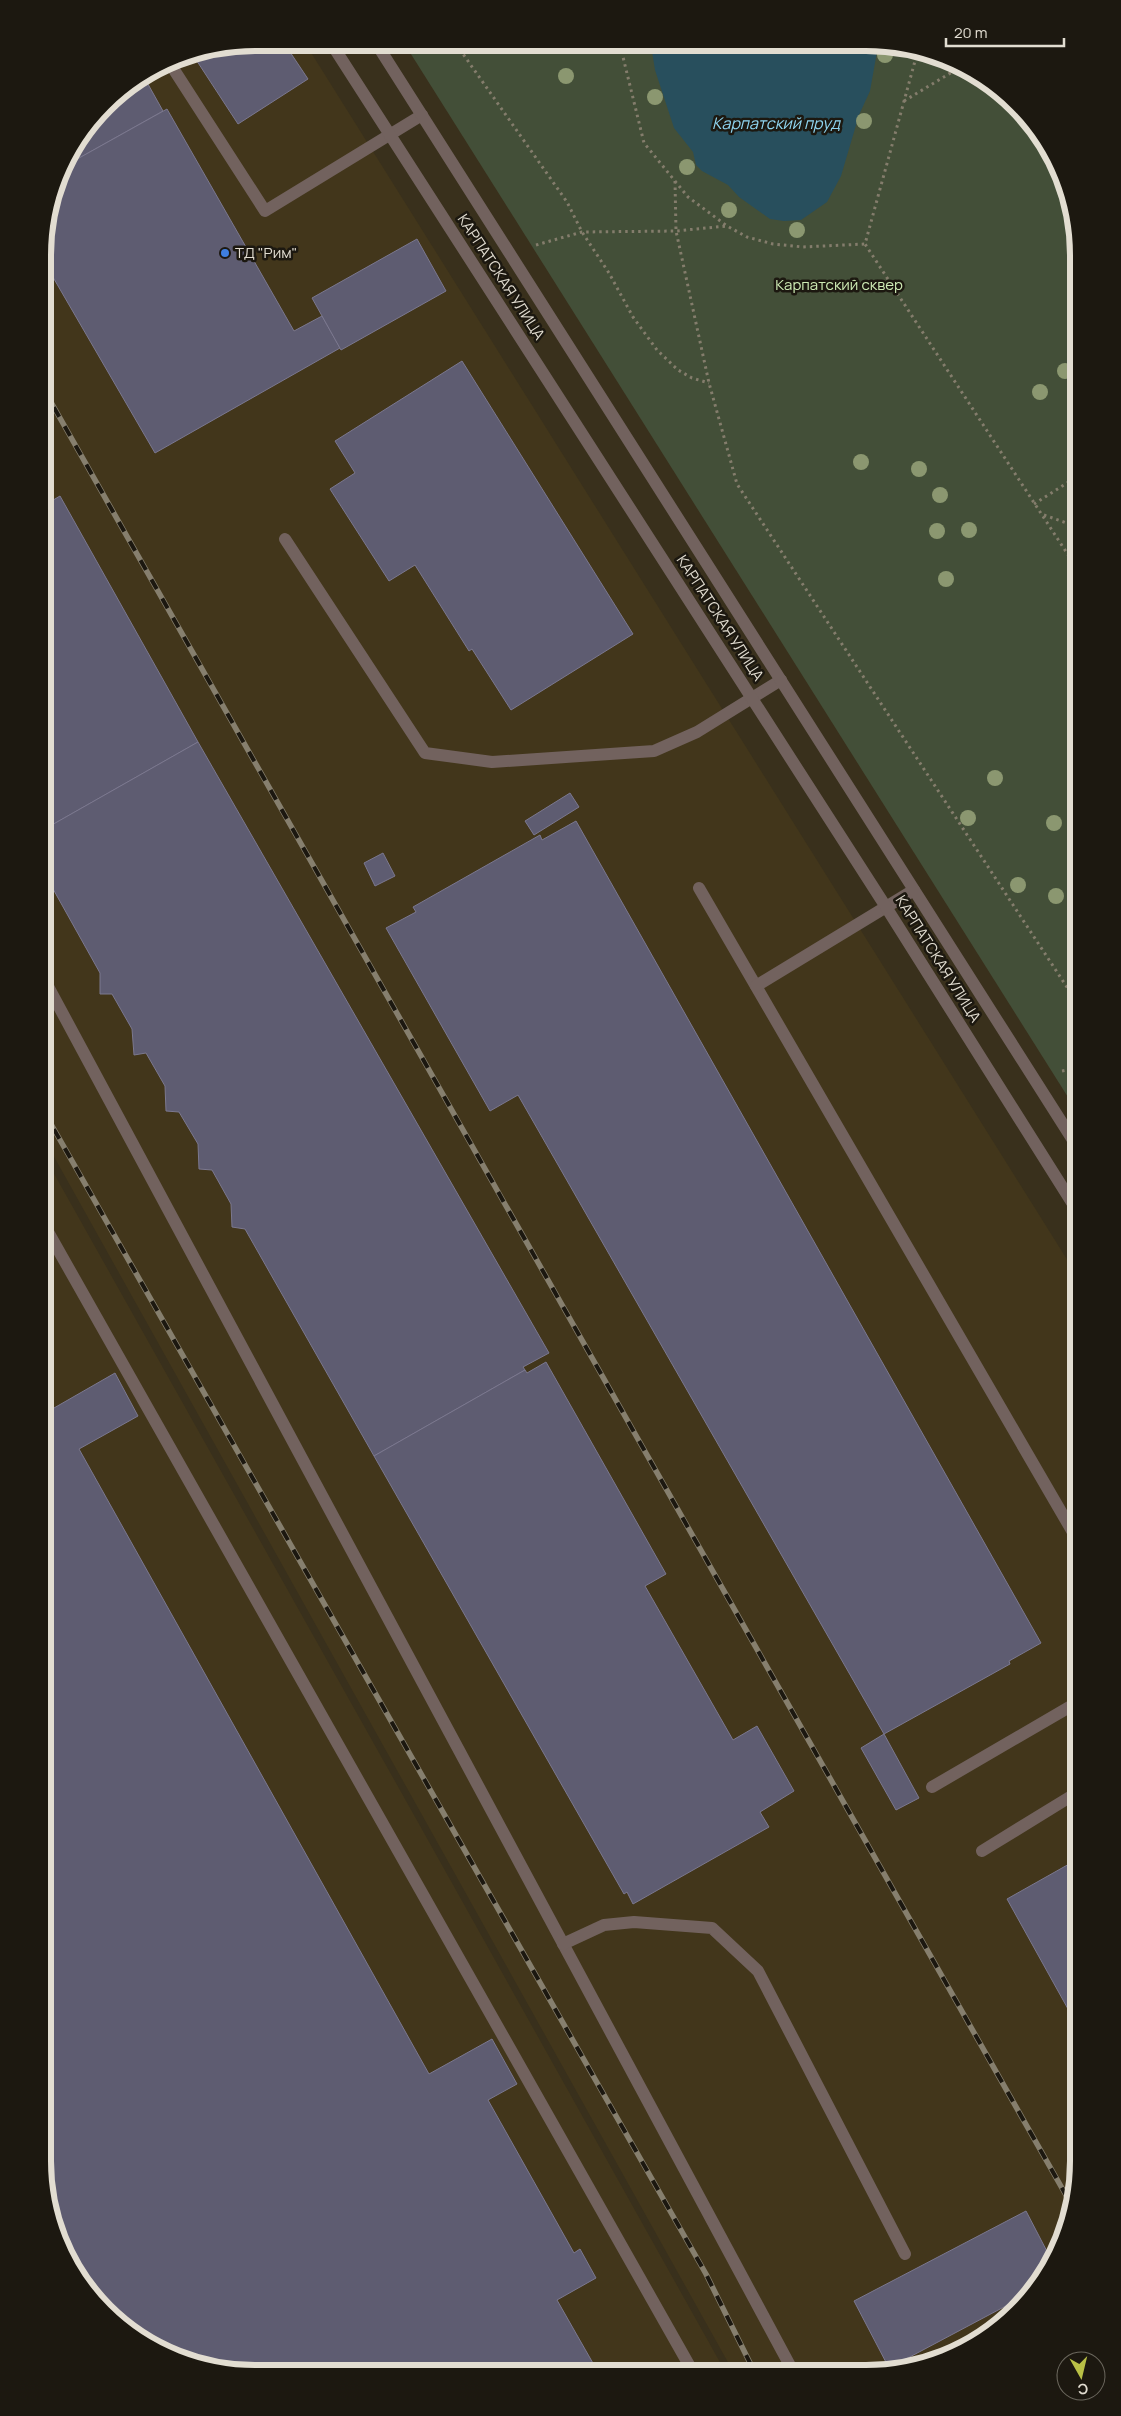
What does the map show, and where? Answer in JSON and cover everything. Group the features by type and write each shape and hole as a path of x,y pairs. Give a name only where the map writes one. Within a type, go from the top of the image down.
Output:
{"street":[{"name":"КАРПАТСКАЯ УЛИЦА","path":"336,51 752,697 1070,1199"},
{"name":"КАРПАТСКАЯ УЛИЦА","path":"381,51 1070,1135"},
{"path":"172,69 265,211 422,115"},
{"path":"285,539 425,753 492,762 654,752 697,732 781,680"},
{"path":"700,888 1070,1527"},
{"path":"756,986 914,890"},
{"path":"51,992 790,2365"},
{"path":"51,1237 689,2365"},
{"path":"932,1786 1070,1707"},
{"path":"982,1851 1070,1797"},
{"path":"563,1944 604,1925 634,1922 712,1928 758,1971 905,2254"}],"path":[{"path":"461,51 568,202 582,232 634,317 657,350 678,370 692,378 709,383"},
{"path":"624,51 623,57 644,143 688,197 727,226 747,237 773,244 803,246 865,244"},
{"path":"916,57 865,244 1070,557"},
{"path":"904,102 954,71"},
{"path":"675,181 676,231 709,383 737,484 1070,992"},
{"path":"508,251 582,232 676,231 727,226"},
{"path":"1034,504 1070,481"},
{"path":"1044,515 1070,524"}],"shaded area":[{"path":"255,51 310,51 1070,1264 1070,2161 1066,2201 1059,2227 1049,2251 1028,2285 990,2323 956,2344 919,2358 893,2363 866,2365 730,2365 51,1151 51,255 53,228 58,202 72,165 93,131 111,111 131,93 165,72 189,62 215,55"},
{"path":"51,1168 722,2365 255,2365 215,2361 189,2354 165,2344 131,2323 93,2285 72,2251 58,2214 53,2188 51,2161"}],"green space":[{"name":"Карпатский сквер","path":"409,51 866,51 906,55 932,62 956,72 990,93 1028,131 1042,153 1049,165 1063,202 1068,228 1070,255 1070,1100"}],"water":[{"name":"Карпатский пруд","path":"652,51 877,52 870,91 859,115 841,176 827,202 801,220 784,221 770,219 739,197 728,185 702,171 696,165 693,152 674,128 655,70"}],"building":[{"path":"289,51 308,79 238,124 196,60 228,53"},
{"path":"147,83 163,111 75,160 93,131 111,111 131,93"},
{"path":"167,109 294,331 322,316 340,348 155,453 51,274 55,215 62,189 75,161"},
{"path":"417,239 446,291 341,350 312,298"},
{"path":"462,361 633,634 511,710 472,649 469,651 415,565 389,581 330,489 355,473 335,441"},
{"path":"60,496 198,742 51,825 51,501"},
{"path":"198,742 549,1353 523,1367 525,1370 374,1456 245,1229 232,1227 231,1204 212,1170 199,1169 198,1144 179,1112 166,1111 165,1086 146,1053 134,1055 132,1029 112,994 100,994 100,973 51,885 51,825"},
{"path":"570,793 579,807 534,835 525,821"},
{"path":"576,821 1041,1643 1009,1661 1010,1664 884,1734 518,1095 490,1111 386,928 416,912 413,907 540,835 542,840"},
{"path":"383,853 395,876 375,886 364,863"},
{"path":"546,1362 666,1574 645,1586 733,1740 757,1726 794,1791 760,1812 769,1827 633,1904 627,1892 624,1894 374,1456 525,1370 527,1373"},
{"path":"115,1373 138,1416 79,1449 429,2074 492,2039 517,2084 488,2100 574,2253 580,2249 596,2278 557,2300 594,2365 255,2365 215,2361 189,2354 165,2344 131,2323 93,2285 72,2251 58,2214 53,2188 51,2161 51,1402 54,1408"},
{"path":"884,1734 919,1798 896,1810 861,1748"},
{"path":"1070,1864 1070,2013 1007,1899"},
{"path":"1026,2211 1048,2253 1028,2285 1012,2303 901,2362 887,2363 854,2301"}],"railway":[{"path":"51,402 1067,2196"},
{"path":"51,1124 706,2274 751,2365"}],"place":[{"name":"ТД \"Рим\"","path":"225,253"}]}
